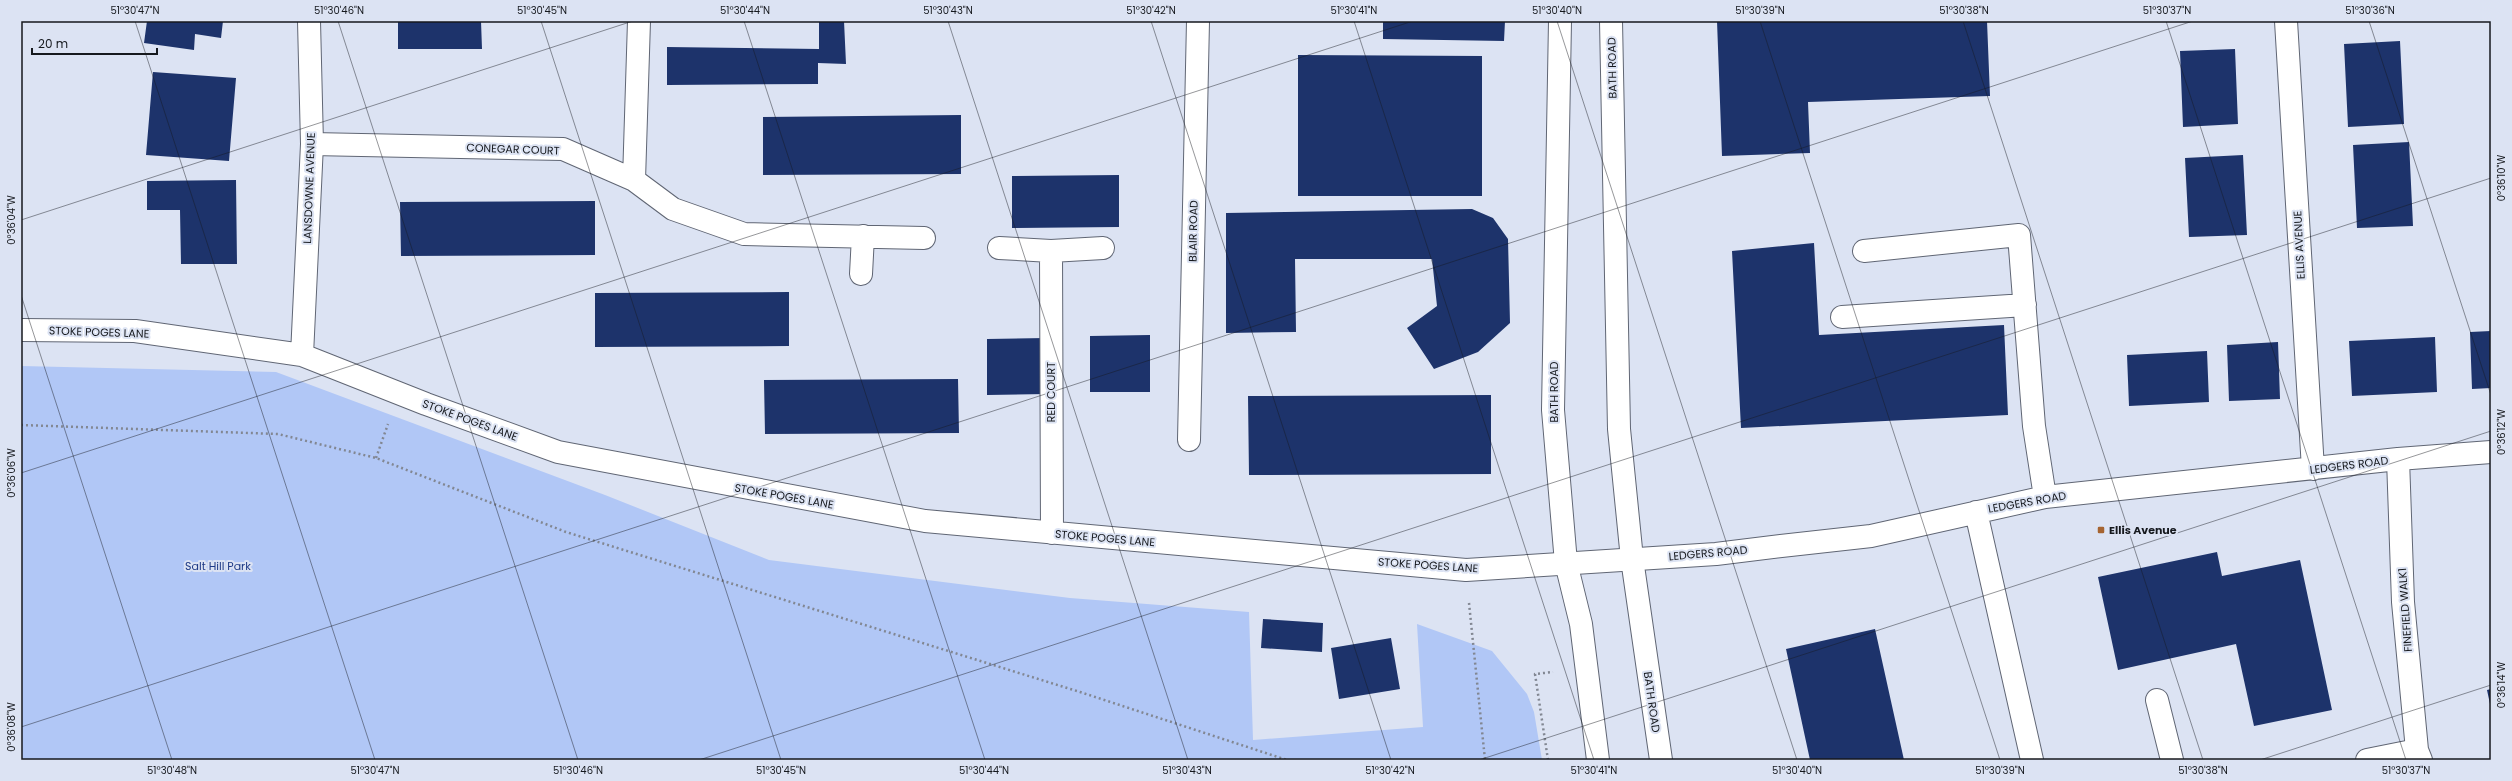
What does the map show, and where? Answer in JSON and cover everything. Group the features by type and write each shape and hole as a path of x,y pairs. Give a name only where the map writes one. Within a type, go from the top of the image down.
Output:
{"street":[{"name":"LANSDOWNE AVENUE","path":"302,354 312,144 309,21"},
{"name":"BLAIR ROAD","path":"1189,440 1198,21"},
{"name":"BATH ROAD","path":"1560,21 1553,410 1566,563 1581,624 1598,760"},
{"name":"BATH ROAD","path":"1611,21 1619,429 1632,559 1661,760"},
{"name":"ELLIS AVENUE","path":"2286,21 2313,470"},
{"path":"634,31 634,180"},
{"name":"CONEGAR COURT","path":"312,144 563,149 634,180 673,209 744,234 924,238"},
{"path":"1864,251 2019,235 2034,426 2044,497"},
{"path":"861,274 863,236"},
{"path":"999,248 1050,251 1103,248"},
{"name":"RED COURT","path":"1050,251 1052,533"},
{"path":"1842,316 2025,306"},
{"name":"STOKE POGES LANE","path":"21,330 135,331 302,354 426,404 558,452 926,521 1466,570 1566,563"},
{"name":"LEDGERS ROAD","path":"1566,563 1716,554 1871,536 2044,497 2313,470 2398,458 2491,452"},
{"name":"FINEFIELD WALK1","path":"2398,458 2403,602 2419,755"},
{"path":"1976,512 2032,760"},
{"path":"2157,700 2172,760"},
{"path":"2367,760 2419,755"}],"path":[{"path":"21,425 278,434 376,458 566,532 1080,692 1287,760"},
{"path":"1466,570 1484,760"},
{"path":"1535,674 1548,760"}],"green space":[{"name":"Salt Hill Park","path":"21,366 276,372 605,495 769,560 1070,598 1249,612 1253,740 1423,727 1417,624 1492,651 1527,694 1534,712 1542,760 21,760"}],"building":[{"path":"147,21 223,21 221,38 195,34 194,50 144,43"},
{"path":"398,21 481,21 482,49 398,49"},
{"path":"819,21 844,21 846,64 818,63 818,84 667,85 667,47 819,49"},
{"path":"1383,21 1505,21 1504,41 1383,39"},
{"path":"1717,21 1987,21 1990,96 1808,102 1810,153 1722,156"},
{"path":"2400,41 2404,124 2348,127 2344,44"},
{"path":"2235,49 2238,124 2183,127 2180,51"},
{"path":"1298,55 1482,56 1482,196 1298,196"},
{"path":"153,72 236,78 229,161 146,155"},
{"path":"961,115 961,174 763,175 763,117"},
{"path":"2409,142 2413,226 2357,228 2353,145"},
{"path":"2243,155 2247,235 2189,237 2185,158"},
{"path":"1119,175 1119,227 1012,228 1012,176"},
{"path":"236,180 237,264 181,264 180,210 147,210 147,181"},
{"path":"595,201 595,255 401,256 400,202"},
{"path":"1472,209 1493,218 1508,239 1510,323 1478,352 1434,369 1407,328 1437,306 1432,259 1295,259 1296,332 1226,333 1226,213"},
{"path":"1814,243 1819,335 2004,325 2008,415 1741,428 1732,251"},
{"path":"789,292 789,346 595,347 595,293"},
{"path":"2491,331 2491,388 2472,389 2470,332"},
{"path":"1150,335 1150,392 1090,392 1090,336"},
{"path":"2435,337 2437,392 2352,396 2349,341"},
{"path":"1046,338 1047,394 987,395 987,339"},
{"path":"2278,342 2280,399 2229,401 2227,345"},
{"path":"2207,351 2209,402 2129,406 2127,355"},
{"path":"958,379 959,433 765,434 764,380"},
{"path":"1491,395 1491,474 1249,475 1248,396"},
{"path":"2217,552 2222,576 2300,560 2332,710 2254,726 2236,644 2118,670 2098,577"},
{"path":"1263,619 1323,623 1322,652 1261,648"},
{"path":"1875,629 1904,760 1810,760 1786,649"},
{"path":"1391,638 1400,689 1339,699 1331,648"},
{"path":"2491,689 2491,704 2490,704 2487,690"}],"place":[{"name":"Ellis Avenue","path":"2101,530"}]}
